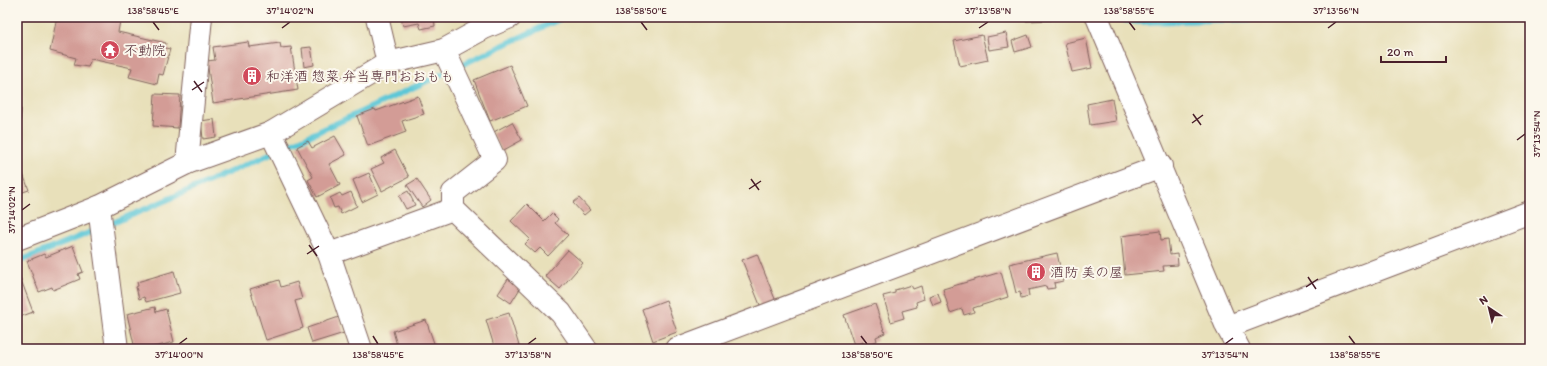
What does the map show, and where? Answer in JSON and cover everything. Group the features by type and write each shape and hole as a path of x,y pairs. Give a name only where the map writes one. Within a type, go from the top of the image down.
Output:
{"street":[{"path":"187,162 201,17"},
{"path":"377,17 388,63"},
{"path":"17,239 99,207 187,162 271,133 388,63 444,50 484,28 510,17"},
{"path":"1097,17 1227,327 1239,349"},
{"path":"444,50 495,160 453,194 453,209 561,313 586,349"},
{"path":"271,133 329,254 361,349"},
{"path":"676,349 1160,166"},
{"path":"99,207 117,349"},
{"path":"329,254 453,209"},
{"path":"1227,327 1530,212"}],"building":[{"name":"不動院","path":"57,17 104,17 120,21 118,32 166,43 165,48 170,49 163,75 159,74 157,84 129,77 132,68 91,59 88,67 74,65 76,58 50,51"},
{"path":"401,17 434,17 435,26 421,29 419,23 403,26"},
{"path":"1026,17 1051,17 1052,20 1026,21"},
{"path":"1006,33 1009,47 989,50 987,37"},
{"path":"982,35 988,60 960,66 954,41"},
{"path":"1028,35 1032,47 1015,52 1012,41"},
{"path":"1086,38 1092,68 1072,72 1065,43"},
{"name":"和洋酒 惣菜 弁当専門おおもも","path":"248,42 249,47 280,43 281,48 291,47 298,90 213,103 207,61 215,60 213,47"},
{"path":"311,47 314,65 304,67 302,48"},
{"path":"510,65 527,106 490,121 474,80"},
{"path":"155,94 180,95 178,128 153,126"},
{"path":"418,96 424,114 402,121 406,132 368,146 357,116"},
{"path":"1112,99 1116,121 1090,125 1087,104"},
{"path":"17,109 21,109 20,123 17,123"},
{"path":"214,119 216,137 203,139 201,121"},
{"path":"512,122 522,140 502,151 492,133"},
{"path":"335,136 346,155 329,164 340,185 317,197 308,180 313,177 297,147 308,141 312,148"},
{"path":"395,150 409,177 382,191 371,169 384,163 381,158"},
{"path":"20,166 29,190 17,194 17,168"},
{"path":"369,173 378,194 362,202 353,180"},
{"path":"417,179 431,200 422,207 407,185"},
{"path":"408,191 415,205 406,209 399,196"},
{"path":"351,192 357,206 341,214 338,207 334,208 330,198 340,193 342,196"},
{"path":"579,198 590,210 584,215 573,203"},
{"path":"527,204 544,221 552,213 558,219 555,223 568,235 548,256 540,248 535,253 525,244 530,239 511,221"},
{"path":"1160,231 1161,240 1168,239 1170,255 1177,254 1178,265 1163,266 1164,271 1125,275 1121,236"},
{"path":"73,246 83,272 78,274 80,279 53,290 52,287 39,292 27,261 44,254 46,257"},
{"path":"568,250 583,263 560,289 545,276"},
{"name":"酒防 美の屋","path":"1057,253 1063,281 1054,283 1055,288 1047,289 1046,286 1028,290 1029,296 1021,298 1020,292 1016,293 1009,264"},
{"path":"757,254 777,304 762,310 742,260"},
{"path":"17,269 33,312 17,318"},
{"path":"174,271 180,293 146,302 144,297 139,299 136,287 138,286 137,282"},
{"path":"1001,272 1008,297 973,308 974,312 964,315 962,309 950,313 943,289"},
{"path":"508,279 521,287 511,303 498,294"},
{"path":"279,280 281,287 297,282 302,299 295,301 303,328 266,340 250,289"},
{"path":"911,285 913,289 921,286 924,299 916,302 917,307 902,311 904,318 891,322 883,296 895,293 895,290"},
{"path":"938,293 941,302 933,305 929,296"},
{"path":"666,300 677,332 653,341 642,309"},
{"path":"875,304 885,333 876,337 877,341 864,346 863,342 854,345 844,315"},
{"path":"155,307 156,312 166,309 174,342 146,349 135,349 127,314"},
{"path":"509,313 520,349 495,349 486,320"},
{"path":"339,317 344,333 312,343 307,328"},
{"path":"426,320 436,349 398,349 393,331"}],"waterway":[{"path":"17,262 224,175 564,17"},
{"path":"1102,17 1139,22 1334,17"}],"place":[{"name":"不動院","path":"110,50"},
{"name":"和洋酒 惣菜 弁当専門おおもも","path":"252,76"},
{"name":"酒防 美の屋","path":"1036,272"}]}
